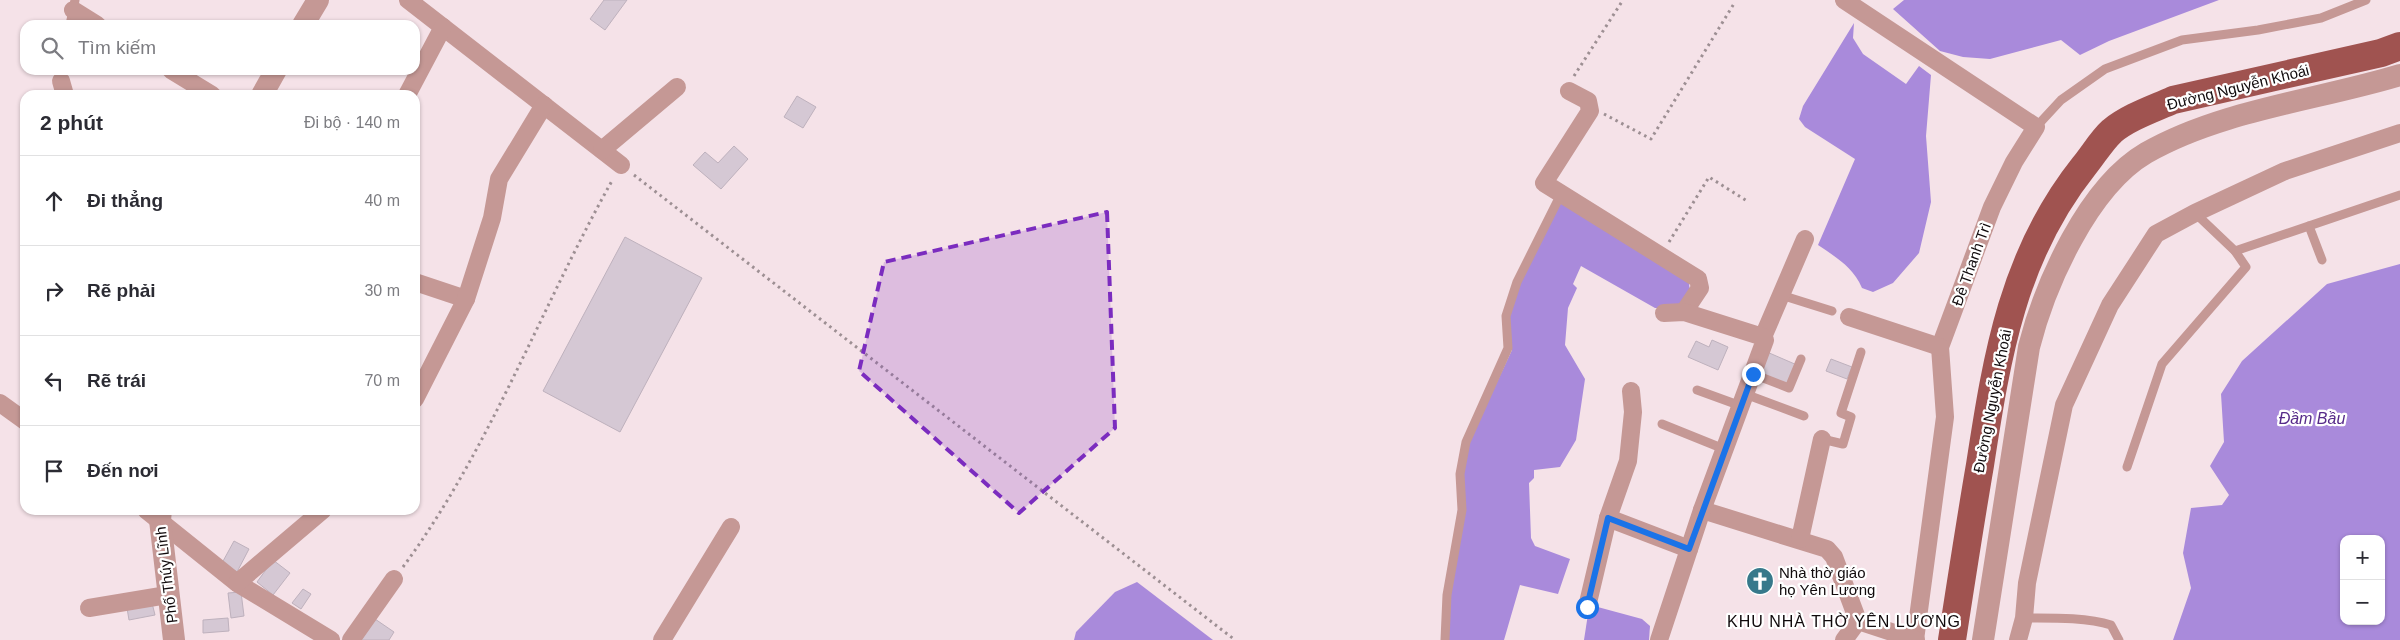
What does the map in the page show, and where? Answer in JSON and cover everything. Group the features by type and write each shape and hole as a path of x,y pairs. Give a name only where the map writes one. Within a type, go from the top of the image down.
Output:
{"main road":[{"name":"Đường Nguyễn Khoái","path":"1952,640 1993,380 2008,317 2028,260 2044,223 2071,182 2112,131 2142,113 2173,100 2381,53 2400,46"}],"street":[{"path":"306,20 318,0"},
{"path":"408,0 621,165"},
{"path":"1844,0 2036,127"},
{"path":"73,12 88,20"},
{"path":"420,70 443,27"},
{"path":"179,75 204,90"},
{"path":"265,90 273,75"},
{"path":"410,90 418,75"},
{"path":"1983,640 2029,347 2035,324 2056,269 2081,224 2110,181 2146,153 2207,125 2400,75"},
{"path":"602,150 677,87"},
{"path":"1569,91 1588,101 1590,111 1544,184 1698,279 1700,288 1684,312"},
{"path":"420,389 466,299 492,218 499,179 544,105"},
{"name":"Đê Thanh Trì","path":"1915,640 1945,417 1940,347 1992,207 2014,162 2036,127"},
{"path":"2018,640 2024,618 2027,583 2064,405 2110,305 2156,234 2195,213 2285,171 2400,134"},
{"path":"1659,640 1702,510 1765,340 1763,338 1805,239"},
{"path":"420,284 466,299"},
{"path":"1664,313 1684,312 1763,338"},
{"path":"1840,314 1940,347"},
{"path":"1587,607 1608,518 1628,461 1633,412 1631,391"},
{"path":"0,403 20,417"},
{"path":"1800,539 1822,439"},
{"path":"1702,510 1800,539 1827,549 1834,557 1858,621"},
{"name":"Phố Thúy Lĩnh","path":"156,515 174,640"},
{"path":"158,515 237,584 331,640"},
{"path":"237,584 317,515"},
{"path":"1608,518 1689,549"},
{"path":"662,640 731,527"},
{"path":"351,640 394,579"},
{"path":"89,608 167,595"},
{"path":"1858,621 1915,640"},
{"path":"1844,640 1858,621"}],"lane":[{"path":"2036,127 2061,100 2105,68 2182,40 2258,30 2321,18 2366,0"},
{"path":"1445,640 1446,595 1462,510 1460,474 1466,442 1508,348 1506,316 1517,282 1562,194"},
{"path":"2234,251 2400,195"},
{"path":"2127,467 2162,364 2246,266 2234,251 2195,213"},
{"path":"2309,226 2322,260"},
{"path":"1781,295 1840,314"},
{"path":"1822,439 1843,444 1851,417 1841,413 1861,352"},
{"path":"1753,374 1789,388 1801,358"},
{"path":"1697,390 1804,416"},
{"path":"1662,424 1724,449"},
{"path":"2024,618 2055,618 2103,622 2111,624 2119,640"}],"path":[{"path":"1569,91 1566,88 1623,0"},
{"path":"1588,106 1651,139 1734,2"},
{"path":"394,579 420,544 478,447 554,290 621,165 1234,640"},
{"path":"1661,255 1709,177 1747,201"}],"highlighted area":[{"path":"1107,212 1115,428 1019,513 859,371 884,262"}],"water":[{"path":"1904,0 2219,0 2109,41 2080,55 2061,40 1990,59 1963,57 1940,51 1893,9"},
{"path":"1854,23 1853,38 1863,54 1906,84 1919,66 1931,75 1926,136 1931,202 1919,253 1893,283 1873,292 1862,288 1849,269 1818,245 1855,159 1805,127 1799,119 1803,106"},
{"path":"1567,202 1688,277 1690,291 1681,305 1672,308 1655,308 1581,266 1573,284 1577,288 1568,308 1565,345 1585,379 1576,440 1560,467 1534,470 1534,478 1529,483 1531,538 1535,546 1570,559 1558,594 1520,585 1504,640 1448,640 1449,592 1462,472 1469,442 1512,350 1509,312 1536,245 1558,205"},
{"name":"Đầm Bầu","path":"2400,264 2400,640 2173,640 2191,588 2183,553 2191,508 2222,505 2229,495 2210,466 2224,442 2221,394 2242,361 2327,284"},
{"path":"1137,582 1213,640 1074,640 1076,632 1115,592"},
{"path":"1594,606 1642,619 1650,626 1649,640 1584,640 1588,614"}],"building":[{"path":"604,0 627,0 605,30 590,19"},
{"path":"797,96 816,107 803,128 784,117"},
{"path":"734,146 748,159 721,189 693,165 705,152 718,163"},
{"path":"625,237 702,278 620,432 543,391"},
{"path":"1712,340 1728,347 1718,370 1688,357 1696,341 1709,347"},
{"path":"1767,352 1797,365 1787,386 1758,373"},
{"path":"1831,359 1852,367 1847,379 1826,371"},
{"path":"234,541 249,549 237,572 222,563"},
{"path":"273,560 290,573 273,595 257,582"},
{"path":"303,589 311,594 301,609 292,603"},
{"path":"241,592 244,616 231,618 228,593"},
{"path":"152,603 155,615 129,620 127,608"},
{"path":"228,618 229,631 203,633 203,620"},
{"path":"375,619 394,632 389,640 361,640"}],"place":[{"name":"Nhà thờ giáo họ Yên Lương","path":"1760,581"}],"district":[{"name":"KHU NHÀ THỜ YÊN LƯƠNG","path":"1844,621"}],"route":[{"path":"1587,607 1608,518 1689,549 1753,374"}]}
